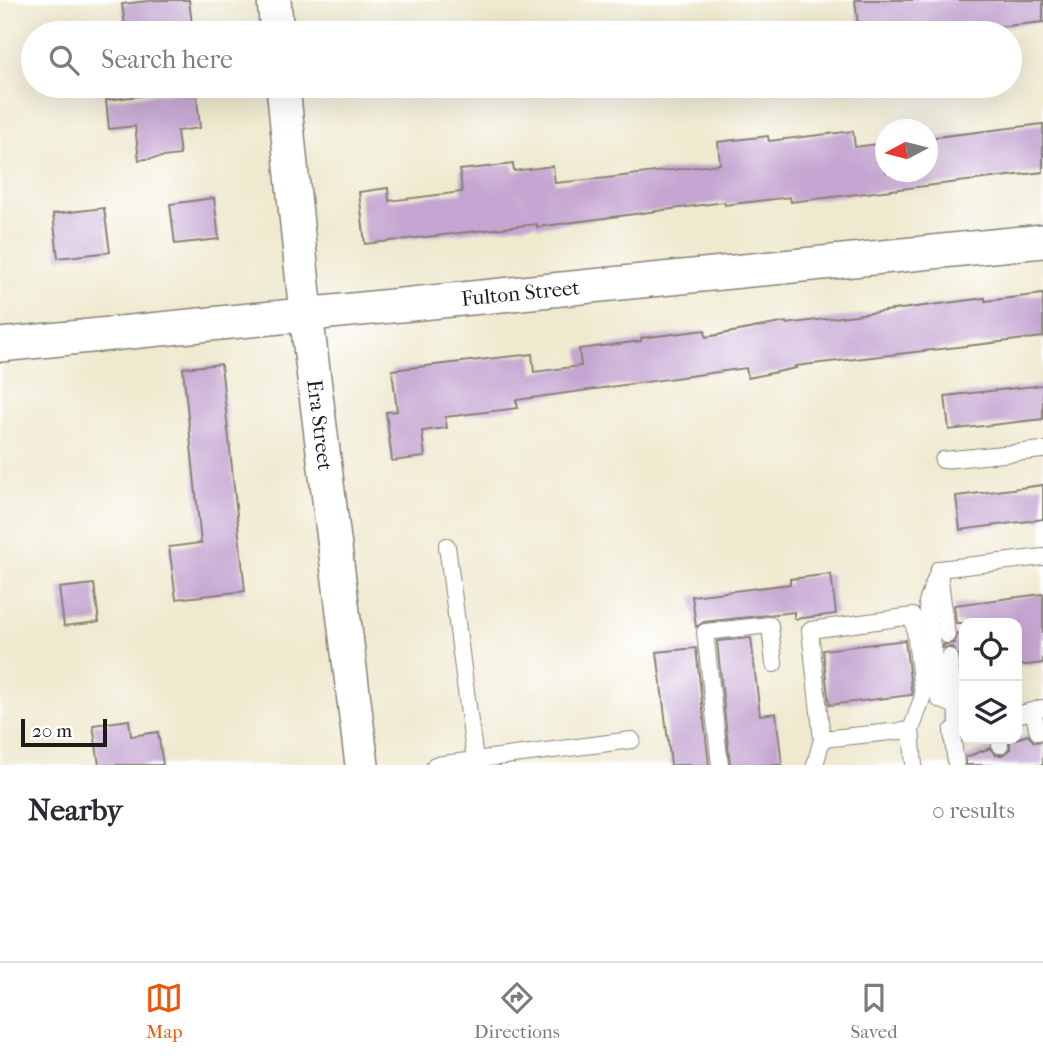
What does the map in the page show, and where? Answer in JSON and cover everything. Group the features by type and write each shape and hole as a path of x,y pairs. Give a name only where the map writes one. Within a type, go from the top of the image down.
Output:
{"street":[{"path":"274,0 276,21"},
{"name":"Era Street","path":"284,98 306,314 362,765"},
{"name":"Fulton Street","path":"0,345 1043,241"}],"lane":[{"path":"943,460 1043,450"},
{"path":"447,546 475,760"},
{"path":"939,569 1043,557"},
{"path":"939,569 947,635"},
{"path":"939,569 926,601 939,699 956,706"},
{"path":"815,765 822,739 810,630 913,616 923,696 911,730 914,765"},
{"path":"720,765 705,632 770,625 774,664"},
{"path":"949,657 959,717"},
{"path":"1031,711 1038,732"},
{"path":"956,765 951,730 959,729"},
{"path":"822,739 911,730"},
{"path":"435,765 632,740"}],"building":[{"path":"189,0 192,21 124,21 122,4"},
{"path":"855,0 1043,0 1043,22 1022,24 1022,21 858,21"},
{"path":"197,98 200,128 177,131 180,155 139,160 135,126 109,129 106,100"},
{"path":"1043,124 1043,172 791,202 790,197 725,205 724,202 537,227 537,224 365,244 359,192 388,188 389,201 462,192 460,170 513,164 514,171 553,166 555,183 607,178 720,164 718,142 768,136 769,141 853,131 855,147 875,144 875,182 938,182 938,137"},
{"path":"214,198 219,239 175,244 170,204"},
{"path":"104,208 110,252 58,258 53,214"},
{"path":"1043,294 1043,337 795,366 796,368 748,378 746,368 516,400 518,408 445,417 447,428 422,431 425,457 392,461 386,412 397,411 392,370 532,354 534,372 581,366 579,349 641,341 641,338 705,330 706,337 786,322 787,324 985,298 985,301"},
{"path":"221,364 245,591 176,599 169,547 201,543 183,368"},
{"path":"1043,385 1043,419 949,430 945,396"},
{"path":"1043,485 1043,519 960,530 956,496"},
{"path":"831,574 836,614 794,619 794,612 704,622 696,627 692,596 790,584 790,579"},
{"path":"94,584 99,622 64,626 59,588"},
{"path":"1043,594 1043,663 1022,665 1022,618 959,618 959,623 956,623 954,605"},
{"path":"959,633 959,656 952,647 943,648 943,645 954,643"},
{"path":"751,638 760,715 776,713 782,765 730,765 717,641"},
{"path":"905,640 912,695 829,705 823,650"},
{"path":"696,648 709,765 671,765 657,652"},
{"path":"129,720 131,736 158,732 163,765 99,765 93,725"},
{"path":"1028,735 1034,742 1043,741 1043,765 966,765 966,757 990,748 996,755 1002,755 1010,749 1010,744 1022,744 1022,737"}]}
